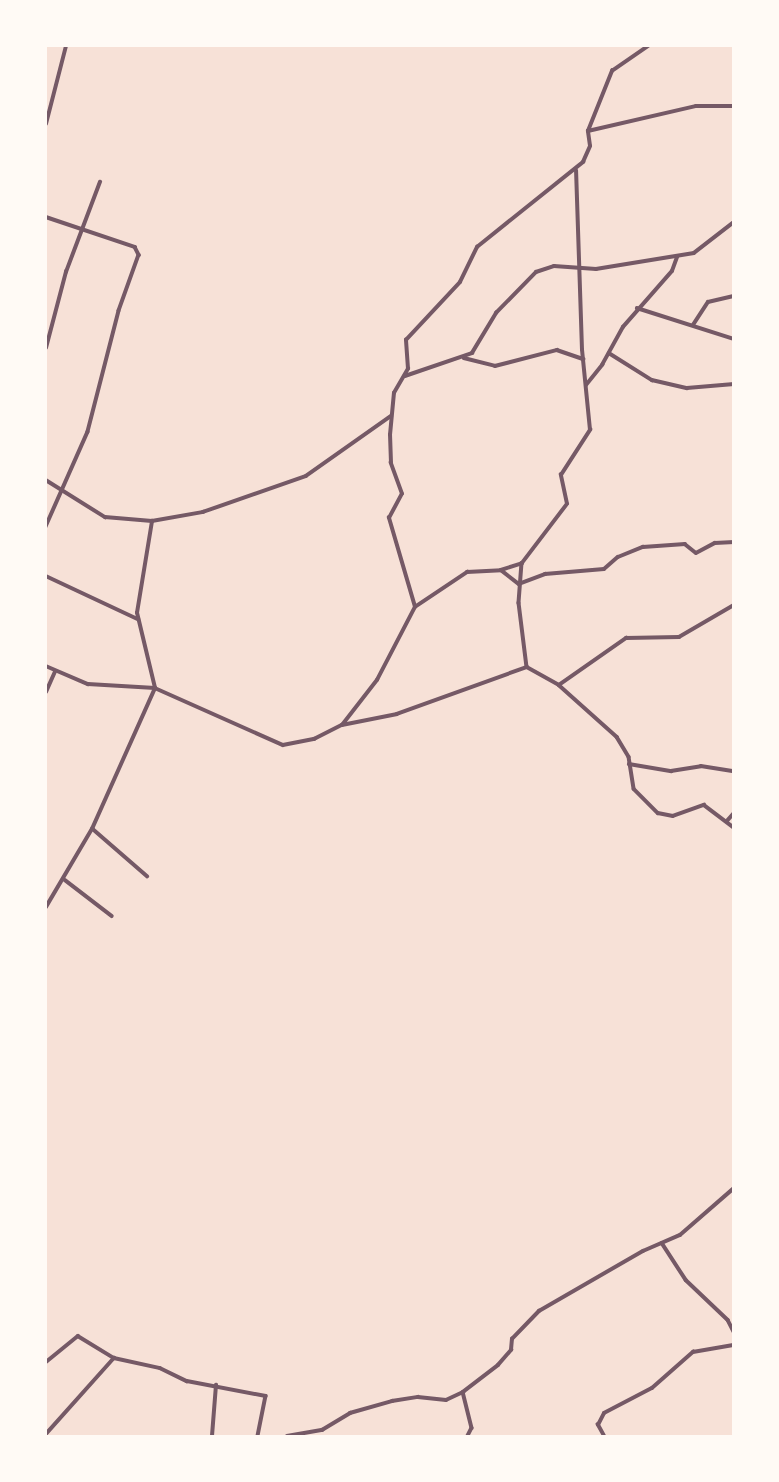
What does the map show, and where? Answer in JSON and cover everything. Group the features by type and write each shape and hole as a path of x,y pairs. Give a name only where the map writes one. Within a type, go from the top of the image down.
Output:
{"street":[{"path":"46,124 66,46"},
{"path":"415,607 389,518 402,494 391,463 391,415 394,393 405,376 405,340 460,282 477,247 576,170 590,146 588,131 612,71 648,46"},
{"path":"588,131 696,106 733,106"},
{"path":"527,667 519,584 522,563 566,503 561,475 590,430 583,359 583,269 576,170"},
{"path":"46,348 55,308 100,182"},
{"path":"46,217 135,247 139,255 119,311 88,432 46,527"},
{"path":"405,376 464,358 480,343 496,313 536,272 554,266 583,269 678,256 702,248 733,222"},
{"path":"586,385 637,309 671,271 678,256"},
{"path":"692,326 708,302 733,296"},
{"path":"637,309 733,339"},
{"path":"464,358 495,366 557,350 583,359"},
{"path":"609,354 652,380 687,388 733,384"},
{"path":"46,480 94,514 152,521 204,512 287,485 351,447 391,415"},
{"path":"46,906 65,880 92,829 155,688 138,619 139,582 152,521"},
{"path":"519,584 545,574 604,569 618,557 643,547 685,544 696,553 715,543 733,542"},
{"path":"342,725 377,680 415,607 467,572 501,570 522,563"},
{"path":"501,570 519,584"},
{"path":"46,576 138,619"},
{"path":"559,685 626,638 679,638 733,605"},
{"path":"46,666 88,684 155,688 283,745 314,739 342,725 397,715 527,667 559,685 617,737 629,764 634,789 658,813 673,816 704,805 733,828"},
{"path":"46,692 55,672"},
{"path":"629,764 671,771 701,766 733,771"},
{"path":"727,821 733,813"},
{"path":"92,829 147,876"},
{"path":"65,880 112,916"},
{"path":"287,1437 322,1430 350,1413 392,1401 418,1397 446,1400 463,1392 498,1365 511,1350 512,1339 539,1311 662,1243 680,1236 733,1188"},
{"path":"662,1243 685,1280 728,1320 733,1332"},
{"path":"46,1362 78,1336 114,1358 160,1368 187,1381 267,1397 258,1437"},
{"path":"604,1437 598,1425 604,1413 652,1388 693,1352 733,1345"},
{"path":"46,1434 114,1358"},
{"path":"212,1437 216,1385"},
{"path":"463,1392 472,1428 468,1437"}]}
